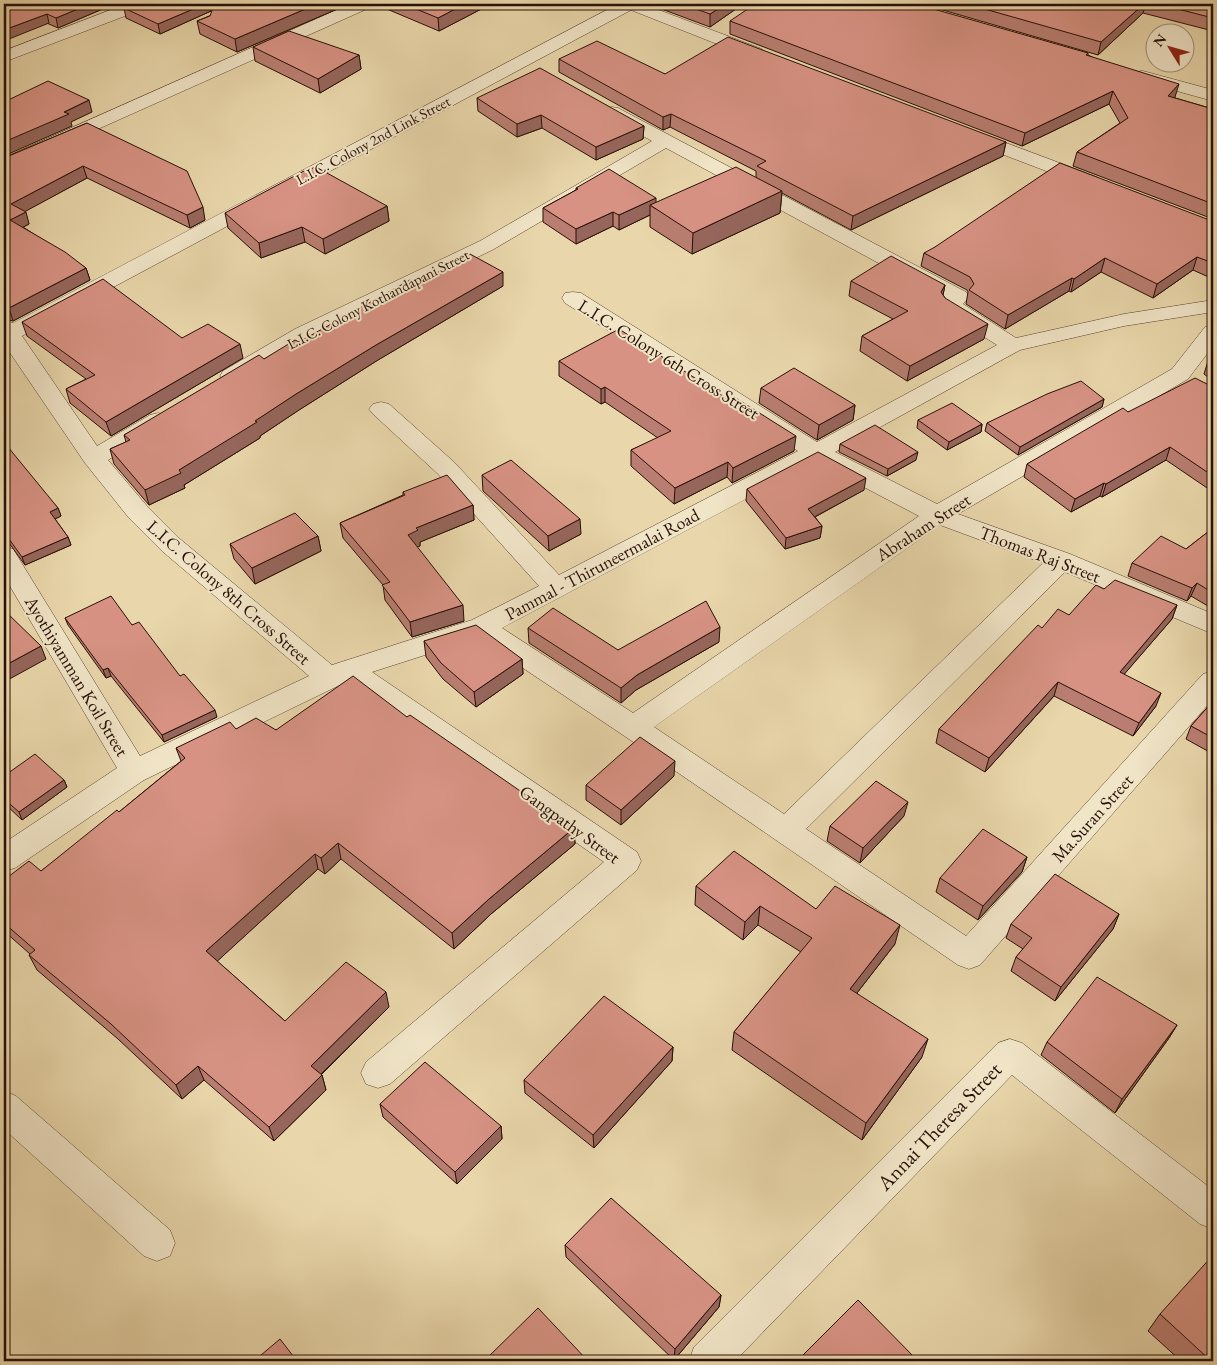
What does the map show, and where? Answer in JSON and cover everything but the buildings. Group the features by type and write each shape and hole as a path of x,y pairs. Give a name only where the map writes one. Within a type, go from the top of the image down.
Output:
{"street":[{"path":"4,57 140,4"},
{"path":"4,165 363,4"},
{"path":"630,4 719,31 768,58"},
{"name":"L.I.C. Colony 2nd Link Street","path":"6,332 530,66 630,4"},
{"path":"1128,71 1213,96"},
{"path":"598,104 958,297 950,306 1012,345"},
{"path":"953,129 1102,185"},
{"name":"L.I.C. Colony Kothandapani Street","path":"211,388 303,334 487,245 665,141"},
{"name":"L.I.C. Colony 6th Cross Street","path":"573,298 816,452"},
{"name":"Pammal - Thiruneermalai Road","path":"4,859 134,772 339,674 481,627 816,452 1012,345 1124,320 1213,306"},
{"name":"L.I.C. Colony 8th Cross Street","path":"6,332 92,458 138,512 171,546 339,674"},
{"name":"Abraham Street","path":"633,727 936,515 1188,378 1213,332"},
{"path":"92,458 177,408"},
{"path":"381,409 446,468 556,588"},
{"name":"Thomas Raj Street","path":"816,452 936,515 1061,560 1213,625"},
{"name":"Ayothiyamman Koil Street","path":"4,555 134,772"},
{"path":"481,627 786,830 1061,560"},
{"name":"Gangpathy Street","path":"339,674 626,861 378,1073"},
{"name":"Ma.Suran Street","path":"786,830 970,955 1208,695"},
{"name":"Annai Theresa Street","path":"708,1361 1010,1054 1213,1212"},
{"path":"4,1106 157,1243"}]}
